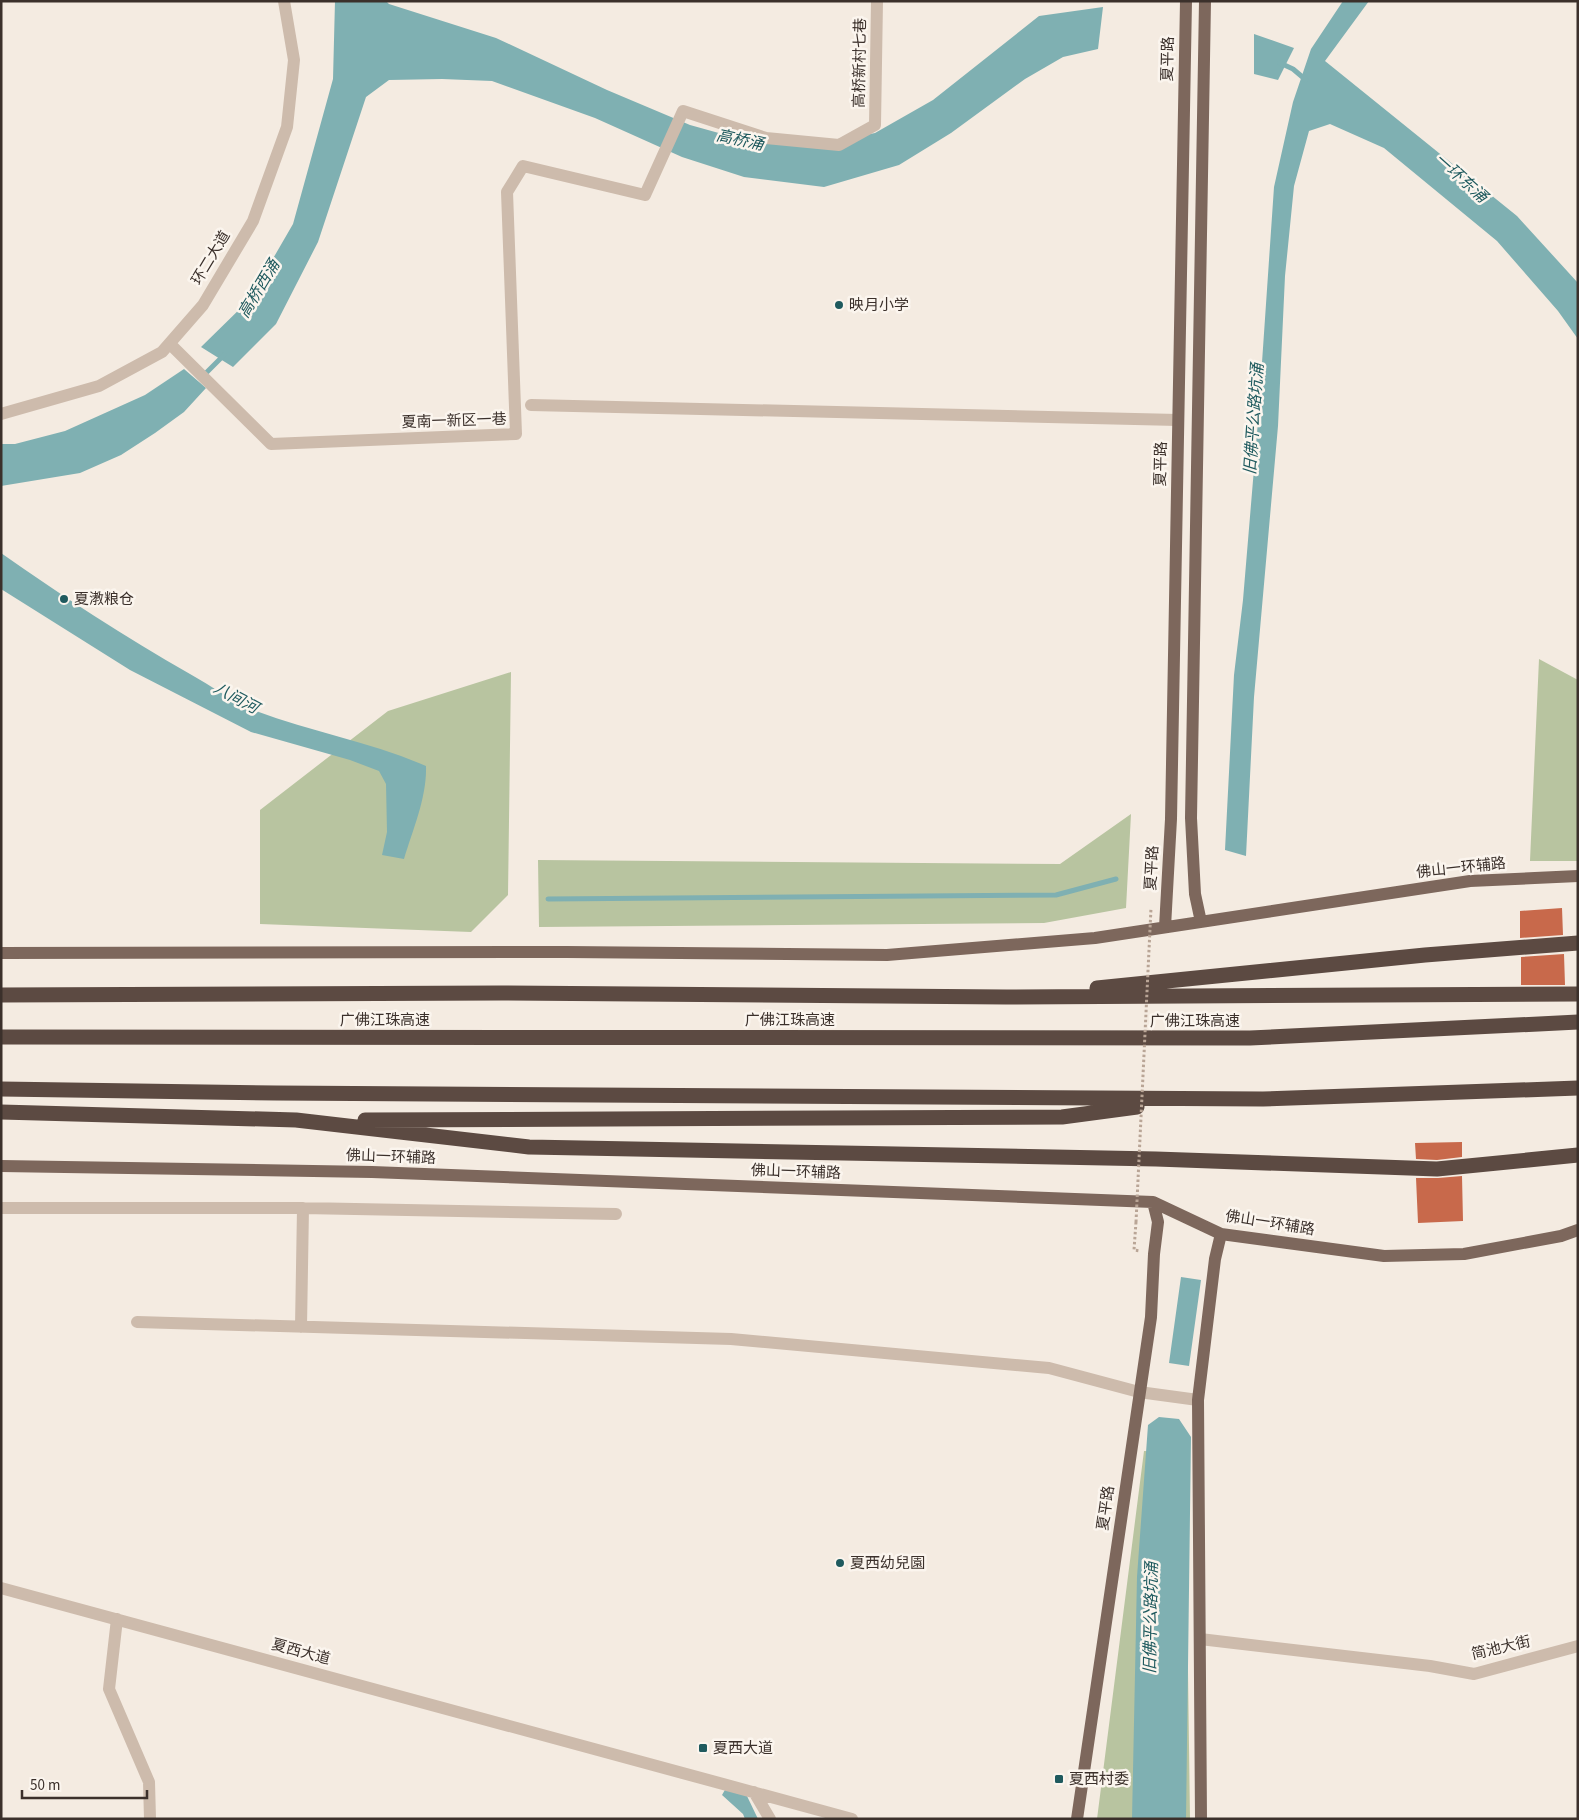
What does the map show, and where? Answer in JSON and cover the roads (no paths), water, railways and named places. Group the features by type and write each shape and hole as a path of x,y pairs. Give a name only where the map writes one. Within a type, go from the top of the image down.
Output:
{"highway":[{"path":"1006,997 1416,956 1578,943"},
{"path":"1,995 501,993 1006,997 1578,994"},
{"name":"广佛江珠高速","path":"1,1037 1250,1038 1578,1022"},
{"path":"1,1089 285,1094 1273,1099 1578,1088"},
{"path":"1,1112 296,1120 1062,1117 1195,1099"},
{"path":"296,1120 529,1147 1156,1158 1437,1169 1578,1156"}],"main road":[{"name":"夏平路","path":"1165,927 1171,819 1186,1"},
{"path":"1201,922 1195,894 1191,818 1206,1"},
{"name":"佛山一环辅路","path":"1,953 577,952 886,955 1095,938 1470,881 1578,876"},
{"name":"佛山一环辅路","path":"1,1166 372,1172 1153,1202 1221,1234 1384,1256 1464,1254 1561,1236 1578,1230"},
{"name":"夏平路","path":"1077,1819 1151,1317 1154,1254 1158,1222 1153,1202"},
{"path":"1201,1819 1198,1400 1215,1259 1221,1234"}],"street":[{"name":"环二大道","path":"1,414 99,386 162,352 203,305 253,221 287,127 294,60 284,1"},
{"name":"高桥新村七巷","path":"507,192 523,166 644,195 684,111 766,138 840,145 875,125 877,1"},
{"name":"夏南一新区一巷","path":"170,344 271,444 516,434 507,192"},
{"path":"531,405 1178,420"},
{"path":"1,1208 303,1208 616,1214"},
{"path":"301,1327 303,1208"},
{"path":"137,1322 731,1339 1049,1368 1139,1392 1198,1400"},
{"name":"夏西大道","path":"1,1588 852,1819"},
{"path":"117,1619 109,1689 149,1782 150,1819"},
{"name":"简池大街","path":"1200,1639 1430,1666 1474,1674 1578,1646"},
{"path":"754,1792 770,1819"}],"water":[{"path":"335,1 386,1 389,4 496,38 607,90 690,125 751,142 812,146 875,133 933,100 1039,16 1103,7 1098,49 1063,57 1025,79 951,133 899,165 824,187 744,177 682,157 595,118 492,81 442,79 389,80 366,97 318,242 276,324 233,367 201,347 249,300 293,224 333,79"},
{"name":"一环东涌","path":"1343,1 1369,1 1325,61 1517,216 1578,283 1578,339 1558,311 1497,241 1384,148 1330,124 1309,131 1294,186 1285,276 1278,426 1254,697 1246,856 1225,850 1234,675 1243,600 1258,421 1274,187 1293,102 1311,49"},
{"path":"1254,34 1294,48 1278,80 1254,74"},
{"path":"184,369 206,388 184,412 121,455 80,473 1,486 1,444 15,444 65,431 145,395"},
{"path":"1,553 118,631 248,708 384,750 426,766 422,801 404,859 382,855 387,832 386,784 379,771 350,760 251,732 130,670 1,589"},
{"path":"1181,1277 1201,1280 1189,1366 1169,1363"},
{"name":"旧佛平公路坑涌","path":"1159,1417 1179,1419 1191,1437 1186,1819 1132,1819 1137,1577 1148,1425"},
{"path":"726,1788 747,1796 758,1819 745,1819 743,1814 722,1795"}],"waterway":[{"name":"高桥涌","path":"1280,63 1293,69 1306,80"},
{"name":"高桥西涌","path":"203,376 224,355"},
{"path":"548,899 1056,895 1116,879"}],"place":[{"name":"映月小学","path":"839,305"},
{"name":"夏漖粮仓","path":"64,599"},
{"name":"夏西幼兒園","path":"840,1563"},
{"name":"夏西大道","path":"703,1748"},
{"name":"夏西村委","path":"1059,1779"}],"water label":[{"name":"八间河","path":"236,698"}]}
